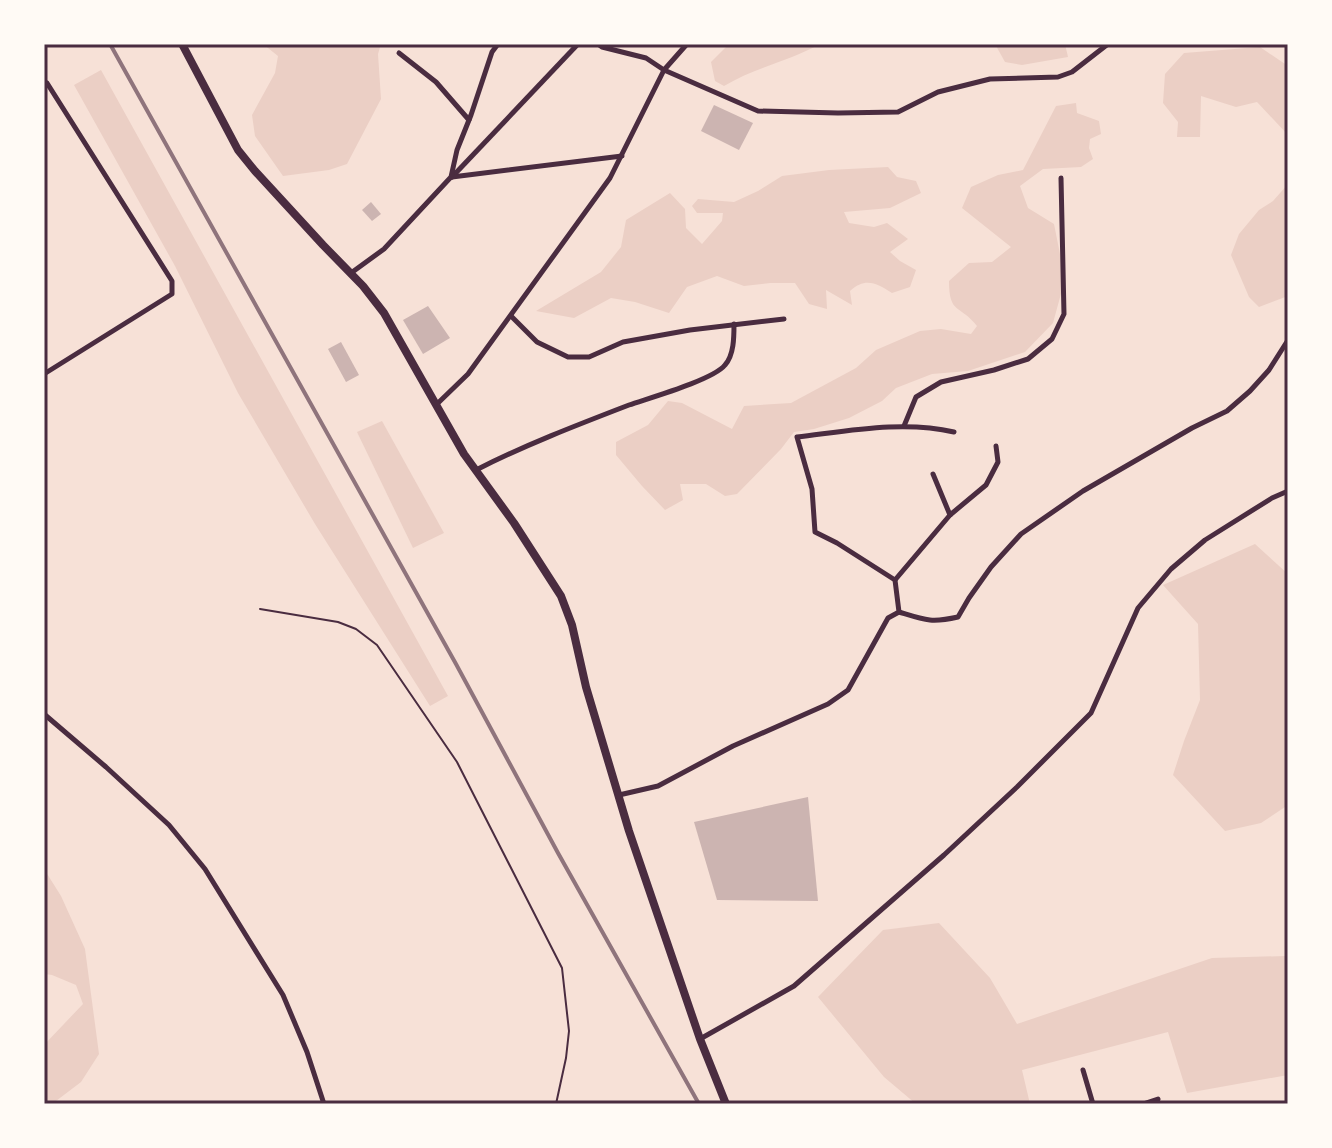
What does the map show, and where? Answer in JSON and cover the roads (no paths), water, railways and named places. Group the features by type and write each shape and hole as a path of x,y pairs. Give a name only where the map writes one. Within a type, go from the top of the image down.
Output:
{"main road":[{"path":"182,44 238,150 384,313 464,454 561,596 572,625 586,687 629,831 700,1039 726,1104"}],"street":[{"path":"451,177 457,150 492,52 498,44"},
{"path":"351,273 384,249 578,44"},
{"path":"598,44 646,58 664,70 758,111 838,113 898,112 938,92 990,79 1058,77 1072,72 1108,44"},
{"path":"437,404 468,374 610,178 664,70 687,44"},
{"path":"399,53 436,82 469,120"},
{"path":"44,374 172,294 172,281 46,85"},
{"path":"451,177 622,156"},
{"path":"904,426 916,397 941,382 1028,359 1052,339 1064,314 1061,178"},
{"path":"511,316 537,342 568,357 589,357 623,342 784,319"},
{"path":"476,470 514,451 706,378 726,365 734,342 734,324"},
{"path":"619,795 658,786 733,746 828,704 848,690 888,618 899,612 937,621 958,617 991,567 1021,534 1095,484 1227,411 1269,370 1288,340"},
{"path":"895,580 815,532 812,489 797,437 904,426 954,432"},
{"path":"899,612 895,580 950,515 986,485 998,462 996,446"},
{"path":"933,474 950,515"},
{"path":"700,1039 794,986 975,826 1091,713 1138,608 1171,569 1205,540 1288,491"},
{"path":"44,714 169,825 205,869 283,995 324,1104"},
{"path":"1083,1070 1093,1104"},
{"path":"1143,1104 1158,1099"}],"railway":[{"path":"110,44 699,1104"}]}
